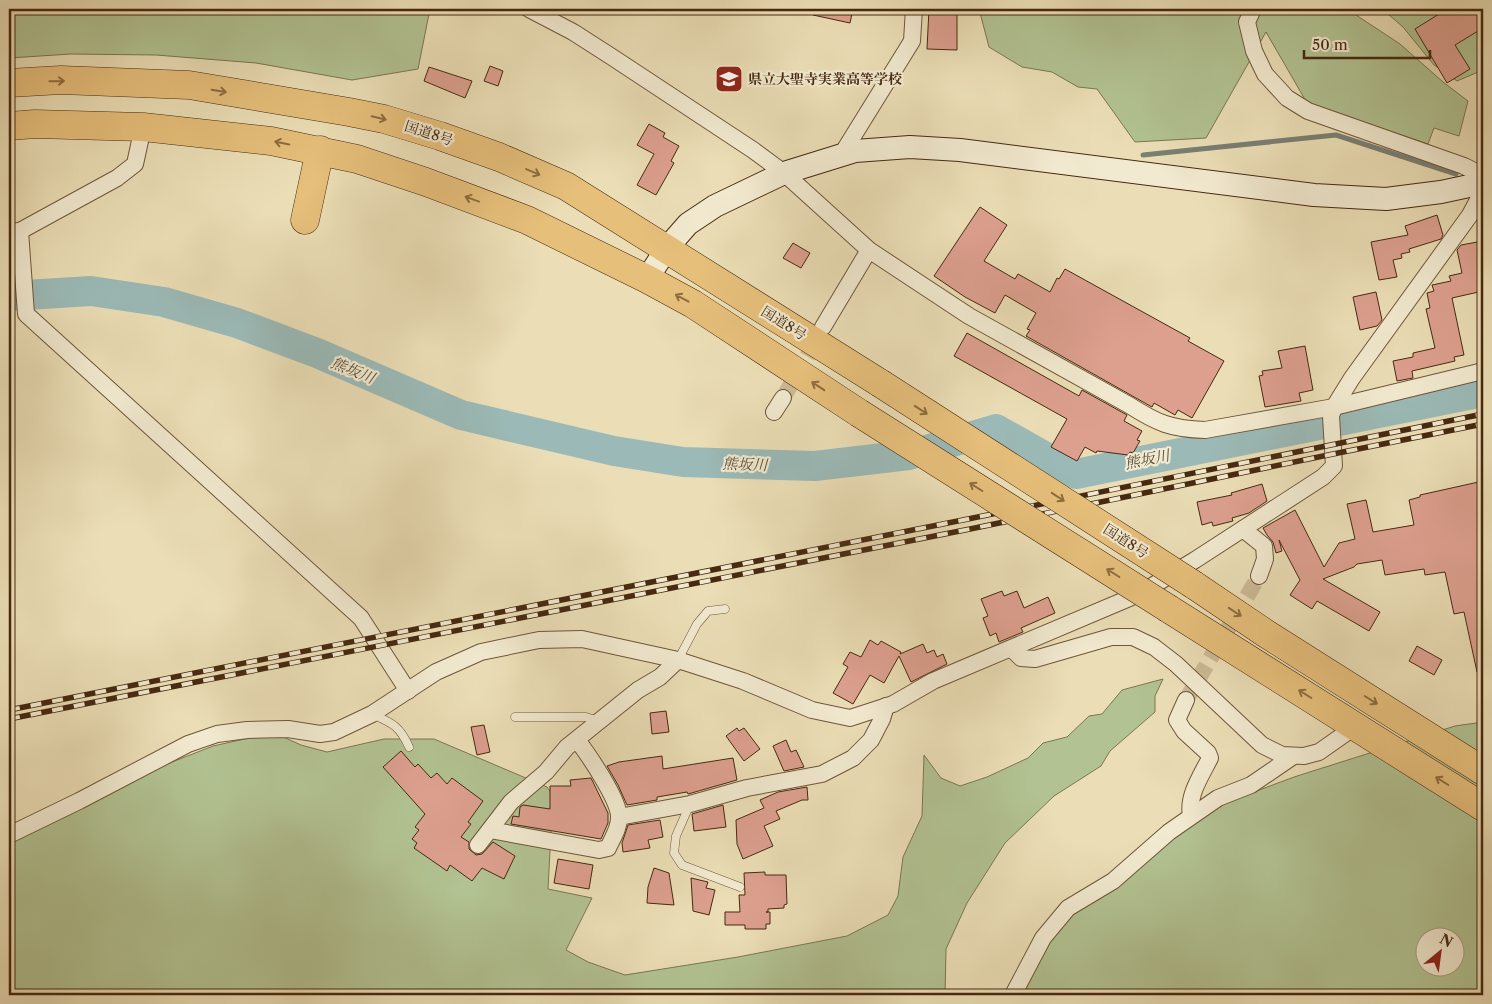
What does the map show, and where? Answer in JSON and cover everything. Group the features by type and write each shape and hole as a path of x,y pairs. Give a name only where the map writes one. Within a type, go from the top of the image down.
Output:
{"highway":[{"name":"国道8号","path":"9,83 61,80 188,85 299,102 384,119 440,136 499,157 566,186 880,383 1483,771"},
{"path":"9,126 34,124 143,127 271,141 357,159 409,176 527,220 693,304 858,413 1483,807"},
{"path":"305,220 320,150"}],"street":[{"path":"529,9 572,32 620,62 754,150 784,173 869,250 970,316 1129,405 1151,420 1186,430 1205,430 1332,418 1483,371"},
{"path":"842,154 912,41 914,9"},
{"path":"1253,9 1247,22 1254,51 1265,74 1287,98 1308,112 1464,166 1472,170 1483,183"},
{"path":"143,127 135,164 117,178 14,231 26,314 360,618 408,691"},
{"path":"646,279 667,248 688,224 716,206 784,173 855,151 910,147 960,150 1341,197 1386,199 1441,192 1483,183"},
{"path":"9,835 195,742 217,734 247,730 288,729 320,734 334,732 372,714 436,672 481,652 539,640 582,639 678,660 743,681 812,710 850,718 886,706 933,681 1139,594 1196,560 1323,476 1334,466 1332,418 1352,378 1470,215 1479,198 1483,183"},
{"path":"823,327 869,250"},
{"path":"1243,529 1264,546 1265,559 1260,576"},
{"path":"1012,648 1021,658 1035,659 1111,637 1133,637 1154,647 1176,664 1262,745 1282,755 1292,757 1319,752 1356,726"},
{"path":"478,846 511,802 546,772 567,747 638,690 660,677 678,660"},
{"path":"1186,700 1177,720 1184,730 1208,753 1210,758 1194,790 1189,806 1191,816"},
{"path":"620,817 690,804 747,788 822,774 853,758 871,740 882,719 886,706"},
{"path":"490,830 599,850 608,848 620,817 596,765 577,740"},
{"path":"1013,995 1044,938 1068,908 1113,881 1191,816 1218,798 1251,785 1292,757"}],"lane":[{"path":"678,660 698,624 708,611 724,609"},
{"path":"372,714 390,722 403,733 409,747"},
{"path":"515,717 586,717 599,721"},
{"path":"690,804 676,836 674,854 682,865 740,888"}],"green space":[{"path":"9,9 430,9 418,69 352,80 256,63 156,55 71,54 9,58"},
{"path":"979,9 1347,9 1400,44 1468,101 1459,136 1434,128 1428,144 1307,103 1266,32 1206,138 1135,142 1097,89 1078,87 1052,72 1022,67 989,47"},
{"path":"1382,9 1483,9 1483,70 1457,81 1434,65 1403,27"},
{"path":"1163,679 1155,696 1155,712 1110,751 1101,766 1054,796 1005,843 967,903 946,949 945,995 9,995 9,842 167,764 213,746 249,738 281,736 301,745 327,752 384,739 434,739 547,787 552,794 548,889 592,898 566,950 588,962 625,975 738,957 847,936 888,915 898,896 903,857 922,816 924,755 941,778 960,786 987,777 1028,758 1043,743 1067,737 1089,716 1102,714 1122,690"},
{"path":"1483,722 1483,995 1023,995 1050,940 1068,916 1214,807 1294,777 1455,726"}],"building":[{"path":"814,9 853,9 850,23 813,15"},
{"path":"929,9 957,9 957,50 927,49"},
{"path":"1447,9 1483,9 1483,28 1455,45 1470,69 1447,83 1415,29"},
{"path":"490,66 503,71 498,86 484,81"},
{"path":"429,67 472,81 465,98 424,81"},
{"path":"649,124 665,133 663,137 679,146 671,161 674,163 656,195 637,185 654,154 637,145"},
{"path":"980,207 1007,225 984,261 1015,279 1018,274 1050,292 1057,278 1059,279 1065,269 1190,338 1188,341 1224,361 1192,418 1178,410 1175,415 1154,403 1152,407 1026,336 1030,330 1027,329 1036,313 1005,295 995,313 965,297 934,276"},
{"path":"1437,215 1443,235 1441,239 1409,249 1410,252 1401,254 1402,258 1393,260 1397,277 1379,280 1371,242 1408,235 1405,226"},
{"path":"1483,241 1483,291 1452,298 1464,355 1454,357 1455,361 1412,371 1413,378 1397,381 1393,361 1413,357 1413,353 1435,348 1426,309 1430,308 1427,293 1434,291 1432,285 1451,281 1449,276 1462,273 1457,250 1461,245"},
{"path":"793,243 810,253 801,268 783,258"},
{"path":"1376,292 1382,320 1377,326 1360,330 1353,297"},
{"path":"967,333 1079,396 1082,390 1127,415 1124,421 1142,431 1137,440 1140,441 1133,453 1130,452 1128,455 1097,451 1096,453 1085,447 1077,461 1051,447 1067,419 954,356"},
{"path":"1305,346 1313,390 1299,393 1301,401 1265,407 1259,376 1263,375 1262,371 1282,368 1278,351"},
{"path":"1483,481 1483,671 1477,672 1464,612 1454,614 1445,572 1425,575 1424,569 1385,575 1382,560 1357,564 1354,567 1323,579 1380,612 1369,631 1317,601 1312,609 1290,595 1300,580 1279,540 1282,551 1276,553 1273,542 1263,528 1295,510 1324,567 1339,543 1355,539 1347,504 1366,500 1373,532 1414,525 1409,500 1420,497 1420,495"},
{"path":"1262,484 1267,501 1249,513 1232,518 1233,521 1213,526 1212,522 1202,525 1197,502 1232,495 1231,493"},
{"path":"1002,591 1004,596 1017,591 1024,608 1048,597 1055,613 1021,628 1023,632 999,642 996,633 990,636 983,618 988,616 981,599"},
{"path":"870,640 878,645 881,641 901,652 900,654 923,644 927,653 934,650 937,657 943,654 947,664 911,682 899,656 884,683 870,675 853,704 833,693 848,667 843,664 850,652 861,657"},
{"path":"1417,646 1442,660 1434,675 1409,661"},
{"path":"666,711 669,732 652,734 650,713"},
{"path":"484,725 490,752 477,755 471,727"},
{"path":"737,728 739,731 744,728 760,749 744,761 726,736"},
{"path":"786,740 791,752 796,750 804,767 784,771 773,746"},
{"path":"401,751 415,767 418,764 431,778 437,773 447,784 452,778 483,801 468,822 471,824 461,837 469,842 469,849 476,855 482,854 493,842 515,856 504,879 482,868 472,881 450,865 447,871 414,848 417,843 412,839 419,830 415,827 425,814 383,767"},
{"path":"662,756 663,769 733,758 737,780 688,794 687,792 657,797 657,800 627,805 607,766 619,762"},
{"path":"591,778 608,813 608,823 601,839 511,824 513,816 519,817 520,807 523,805 550,809 550,786 571,786 570,780"},
{"path":"807,787 808,800 802,800 776,811 780,819 764,826 773,846 743,859 737,844 736,820 764,808 760,800 778,792"},
{"path":"723,805 726,827 694,831 692,814"},
{"path":"660,820 663,837 648,840 650,848 623,852 622,843 628,825"},
{"path":"558,859 593,865 589,889 554,883"},
{"path":"654,868 669,873 674,905 647,903 648,887"},
{"path":"765,872 765,875 786,875 787,904 784,905 784,908 768,909 768,912 770,912 770,924 766,924 766,929 745,929 745,925 725,925 725,912 740,912 739,895 745,895 744,873"},
{"path":"691,878 708,882 706,888 715,890 709,915 693,911"}],"waterway":[{"path":"1143,155 1336,135 1456,174"},
{"name":"熊坂川","path":"9,296 91,291 164,302 237,323 317,353 461,415 614,451 683,462 815,466 909,455 996,429 1076,474 1483,392"}],"tunnel":[{"path":"783,398 819,336"},
{"path":"1186,700 1259,576"}],"railway":[{"path":"9,710 968,519 1483,414"},
{"path":"9,719 970,529 1483,424"}],"place":[{"name":"県立大聖寺実業高等学校","path":"729,79"}]}
